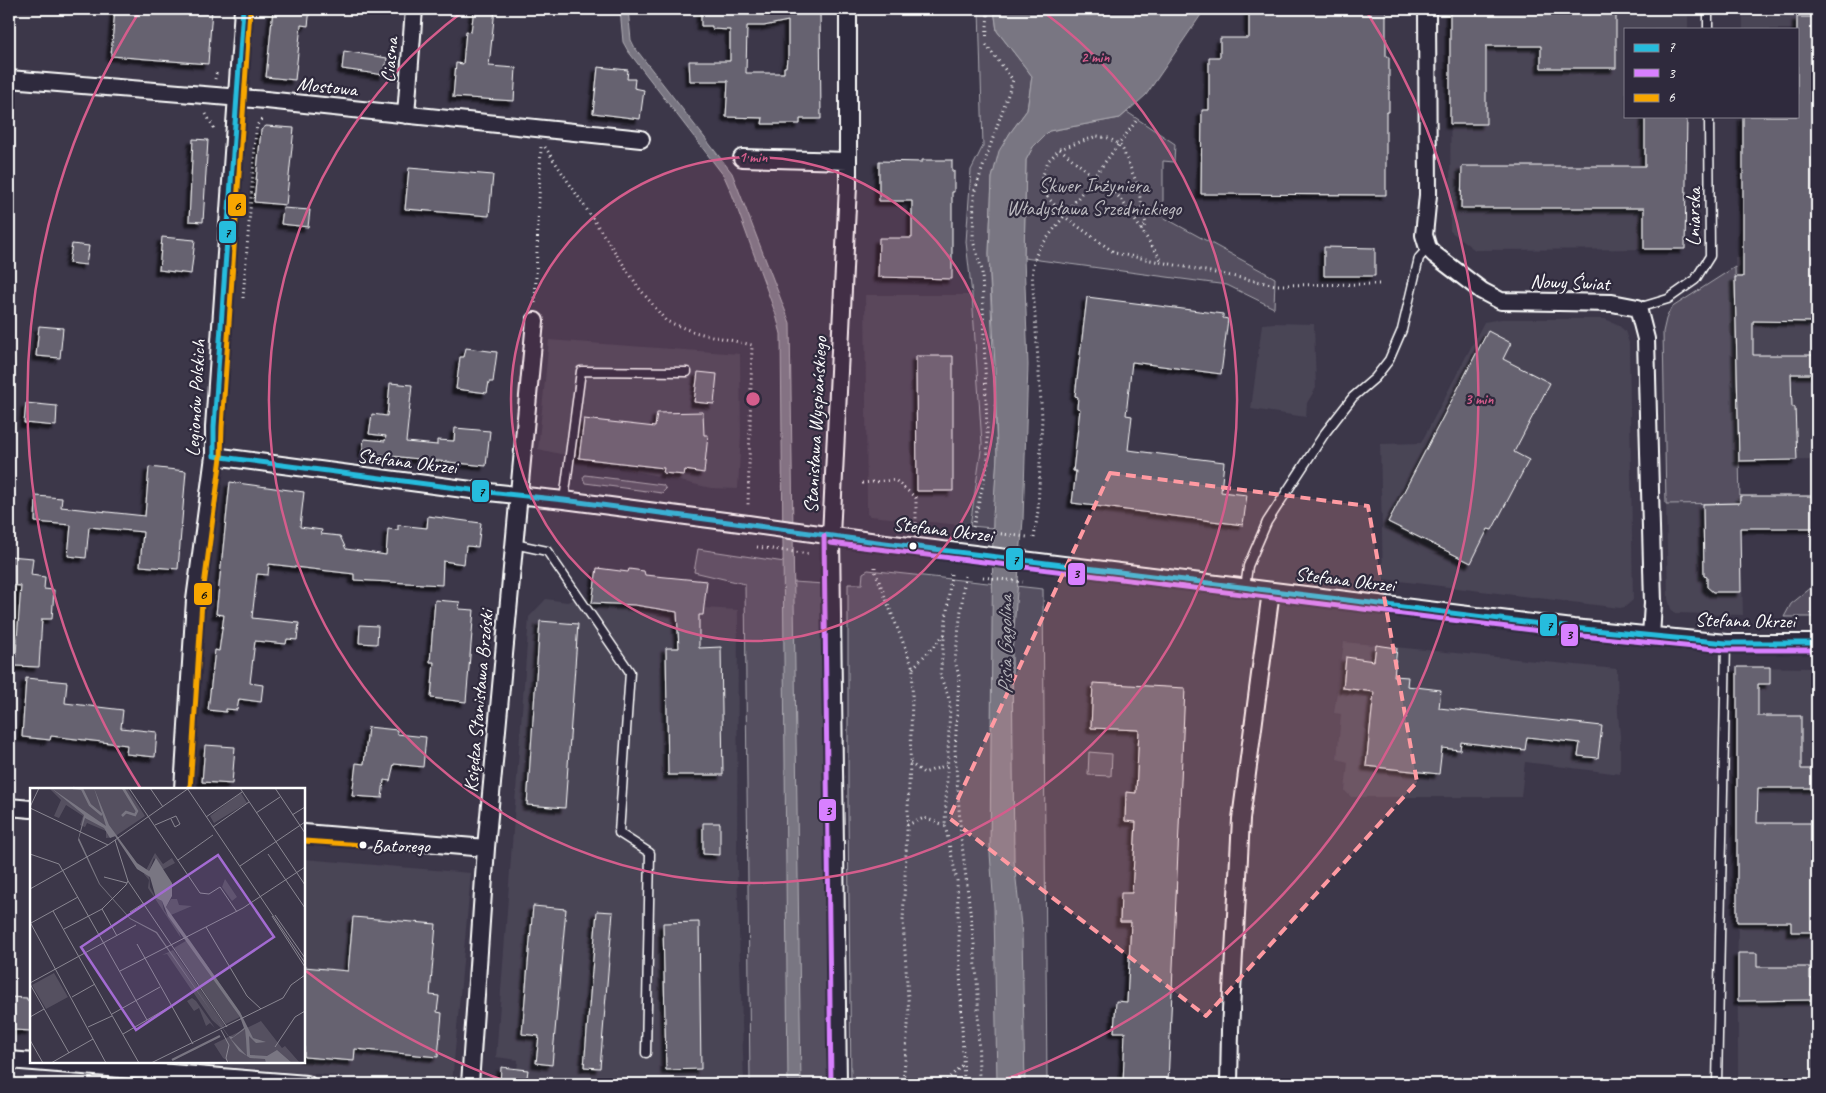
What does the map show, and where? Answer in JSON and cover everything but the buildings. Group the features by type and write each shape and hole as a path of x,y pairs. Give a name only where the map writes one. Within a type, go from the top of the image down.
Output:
{"street":[{"name":"Legionów Polskich","path":"183,788 195,600 214,456 214,427 243,9"},
{"name":"Ciasna","path":"406,116 414,9"},
{"name":"Stanisława Wyspiańskiego","path":"838,1084 831,536 848,161 848,9"},
{"path":"1427,9 1428,195 1424,235 1428,248"},
{"name":"Mostowa","path":"9,79 236,98 641,140"},
{"path":"742,158 848,161"},
{"name":"Nowy Świat","path":"1428,248 1482,291 1502,301 1612,303 1638,308"},
{"path":"1638,308 1646,338 1653,602 1651,637"},
{"name":"Księdza Stanisława Brzóski","path":"470,1084 486,848 535,321"},
{"name":"Stefana Okrzei","path":"214,456 1029,561 1651,637 1726,643 1817,643"},
{"path":"1229,1084 1241,819 1271,591"},
{"path":"9,806 30,809"},
{"path":"305,833 486,848"},
{"path":"9,1060 30,1061"},
{"path":"74,1063 161,1067 307,1084"}],"lane":[{"path":"1708,9 1708,28"},
{"name":"Lniarska","path":"1638,308 1668,299 1695,280 1710,256 1708,118"},
{"path":"1245,588 1248,566 1267,522 1325,433 1353,397 1375,378 1389,360 1402,330 1418,258 1428,248"},
{"path":"564,500 580,371 687,372"},
{"path":"514,544 547,551 630,672 619,832 650,853 646,1053"},
{"path":"1717,1084 1726,643"}],"path":[{"path":"972,532 988,462 982,270 973,241 974,193 1013,80 986,45 988,9"},
{"path":"1034,538 1038,511 1042,417 1032,268 1034,258 1137,120"},
{"path":"1142,230 1146,224 1137,184 1119,144 1108,138 1097,136 1060,149 1048,161 1042,178 1046,195 1065,217 1115,253 1276,285 1382,284"},
{"path":"535,321 541,141 639,288 666,321 694,332 752,345 754,525"},
{"path":"1060,149 1121,199 1162,262"},
{"path":"862,483 895,480 916,498 916,526"},
{"path":"986,532 1027,537"},
{"path":"757,547 810,554"},
{"path":"875,568 913,668 902,920 909,1014 902,1084"},
{"path":"951,574 940,676 950,700 945,825 957,881 964,1084"},
{"path":"965,576 956,661 958,676 956,751 961,837 978,993 979,1084"},
{"path":"983,577 1023,582"},
{"path":"913,668 945,634"},
{"path":"910,763 924,773 947,765"},
{"path":"907,825 924,818 945,825"},
{"path":"944,1084 963,1063"},
{"path":"903,1079 912,1084"}],"highlighted area":[{"path":"1110,473 1368,506 1417,782 1206,1016 949,818"}],"shaded area":[{"path":"1451,9 1616,9 1616,11 1688,15 1688,28 1624,28 1624,118 1687,118 1685,249 1475,250 1450,231"},
{"path":"1817,16 1817,460 1739,461 1735,257 1743,257 1743,121 1798,118 1798,28 1743,28 1743,17"},
{"path":"865,295 972,295 982,444 970,526 870,516 867,514"},
{"path":"1501,319 1605,319 1617,324 1625,331 1629,343 1633,600 1625,607 1620,608 1383,579 1380,444 1421,443 1484,322"},
{"path":"1262,324 1314,324 1316,388 1307,403 1306,417 1251,409"},
{"path":"549,340 740,354 741,435 738,489 711,488 538,449"},
{"path":"1740,503 1743,615 1675,613 1671,609 1668,599 1666,504"},
{"path":"582,597 606,601 606,604 623,605 623,608 635,608 635,605 677,612 679,648 700,647 699,615 703,615 704,608 738,610 737,869 744,1084 516,1084 518,1060 496,1057 529,617 546,599 567,602"},
{"path":"1344,642 1617,669 1620,774 1525,762 1521,797 1351,797 1345,791 1348,762 1337,759 1341,714 1334,713"},
{"path":"1737,667 1817,668 1817,1084 1738,1084"},
{"path":"305,859 471,873 452,1084 432,1084 190,1063 305,1063"}],"green space":[{"path":"979,9 994,9 997,31 1032,76 1027,110 1010,133 1000,151 992,178 989,254 997,456 993,528 970,526 982,444 972,295 966,242 971,170 983,146"},
{"name":"Skwer Inżyniera Władysława Srzednickiego","path":"1127,112 1175,144 1174,162 1163,161 1163,217 1275,278 1274,308 1227,285 1024,258 1026,160 1033,147 1049,131 1120,118"},
{"path":"1735,267 1740,503 1666,504 1663,332 1666,319 1671,308"},
{"path":"585,475 663,485 666,489 662,493 585,483 583,478"},
{"path":"698,549 791,563 793,582 825,584 827,1084 750,1084 745,584 694,572"},
{"path":"868,570 1043,589 1047,1084 851,1084 848,584 862,584 863,573"},
{"path":"1817,583 1817,617 1784,617 1791,604"},
{"path":"1089,752 1112,754 1111,776 1088,775"}],"water":[{"path":"620,9 628,9 631,40 635,48 732,173 790,323 801,1084 788,1084 781,334 776,315 724,176 628,51 623,42"},
{"name":"Pisia Gągolina","path":"994,9 1205,9 1146,95 1120,118 1049,131 1033,147 1026,160 1024,258 1028,365 1023,520 1012,652 1014,861 1022,935 1025,1084 997,1084 994,907 990,853 993,516 997,456 995,364 989,254 992,178 999,151 1027,110 1032,76 997,31"}],"transit line":[{"name":"7","path":"214,456 214,427 243,9"},
{"name":"6","path":"190,788 202,601 221,457 250,10"},
{"name":"7","path":"214,456 877,542 1573,628 1726,643 1817,643"},
{"name":"3","path":"824,536 831,1084"},
{"name":"3","path":"830,543 1572,635 1725,650 1817,650"},
{"name":"6","path":"305,841 363,845"}],"place":[{"name":"Batorego","path":"363,845"}]}
